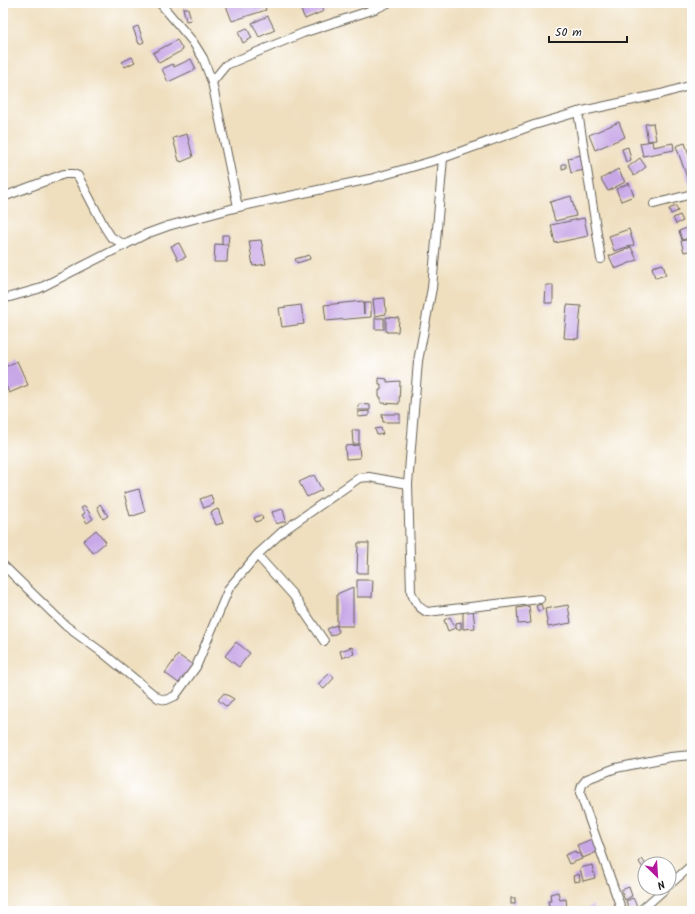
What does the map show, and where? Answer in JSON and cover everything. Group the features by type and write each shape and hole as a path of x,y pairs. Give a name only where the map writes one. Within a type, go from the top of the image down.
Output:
{"street":[{"path":"160,3 193,42 203,58 212,82 238,207"},
{"path":"212,82 222,68 226,66 303,33 375,9 388,3"},
{"path":"3,299 38,289 146,234 168,226 238,207 370,179 443,158 534,125 578,112 662,94 692,85"},
{"path":"578,112 601,260"},
{"path":"443,158 432,288 418,361 408,484 411,592 415,603 420,609 427,612 540,598"},
{"path":"3,198 64,174 73,174 78,176 111,237 125,245"},
{"path":"654,204 692,194"},
{"path":"3,565 66,626 103,653 158,698 166,700 175,696 196,667 229,588 257,555 283,530 359,478 369,477 408,484"},
{"path":"257,555 293,595 324,641"},
{"path":"622,911 580,793 582,785 587,779 616,768 670,757 692,755"},
{"path":"677,878 692,865"},
{"path":"640,911 657,896"}],"building":[{"path":"225,3 264,3 266,10 232,21"},
{"path":"311,3 321,3 324,11 305,19 300,8"},
{"path":"183,8 188,8 191,20 186,21"},
{"path":"268,16 275,30 259,37 252,23"},
{"path":"138,26 144,42 139,44 133,28"},
{"path":"247,28 252,38 243,43 238,32"},
{"path":"177,40 183,50 159,63 153,53"},
{"path":"132,57 135,62 125,67 122,62"},
{"path":"191,59 196,69 168,82 162,69 173,64 174,67"},
{"path":"619,122 625,137 595,150 589,135"},
{"path":"653,123 656,140 648,141 645,124"},
{"path":"187,134 193,157 181,162 179,161 173,138"},
{"path":"652,141 653,147 673,143 674,150 643,156 640,143"},
{"path":"685,143 692,164 692,192 676,146"},
{"path":"628,147 631,160 626,162 622,149"},
{"path":"581,155 584,170 571,173 568,158"},
{"path":"640,158 646,167 634,176 628,167"},
{"path":"562,164 566,164 566,168 562,169"},
{"path":"618,169 625,182 608,191 601,179"},
{"path":"629,183 634,196 621,201 616,189"},
{"path":"571,196 576,216 555,221 550,202"},
{"path":"676,206 678,211 671,214 669,209"},
{"path":"680,215 683,221 676,224 673,218"},
{"path":"584,218 588,236 555,243 551,225"},
{"path":"692,226 692,237 682,240 679,231"},
{"path":"629,229 634,245 614,251 609,236"},
{"path":"222,235 229,235 228,244 222,244"},
{"path":"690,239 692,250 684,252 681,241"},
{"path":"261,240 266,264 253,266 249,241"},
{"path":"179,243 186,257 178,260 171,246"},
{"path":"215,244 228,245 227,262 214,262"},
{"path":"631,247 637,260 615,269 609,256"},
{"path":"309,255 310,259 297,263 295,259"},
{"path":"663,264 666,275 655,278 652,267"},
{"path":"546,285 553,285 553,303 545,303"},
{"path":"385,298 386,314 375,316 373,299"},
{"path":"363,301 364,314 364,303 371,303 371,317 326,321 324,305"},
{"path":"301,305 304,324 282,327 279,308"},
{"path":"567,305 581,306 578,339 564,338"},
{"path":"386,317 399,318 398,332 386,332"},
{"path":"375,318 384,318 384,329 375,329"},
{"path":"17,361 28,385 9,393 3,379 3,368"},
{"path":"379,378 387,379 387,382 400,381 399,404 381,403 379,390 381,390 381,384 379,384"},
{"path":"359,404 370,405 370,410 357,410"},
{"path":"369,411 369,416 358,417 358,412"},
{"path":"382,414 400,414 400,422 383,422"},
{"path":"381,428 383,434 377,435 375,429"},
{"path":"352,430 359,430 359,444 353,444"},
{"path":"359,445 360,458 346,459 345,446"},
{"path":"314,475 322,490 307,497 299,482"},
{"path":"139,489 145,512 130,516 124,493"},
{"path":"211,495 214,504 204,508 200,499"},
{"path":"100,504 108,516 103,519 97,507"},
{"path":"85,506 93,519 87,523 82,515 85,513 81,508"},
{"path":"218,509 223,523 216,525 211,512"},
{"path":"283,509 286,521 276,524 272,512"},
{"path":"261,515 263,519 256,522 254,518"},
{"path":"96,530 106,542 93,553 83,541"},
{"path":"358,543 369,543 368,573 357,573"},
{"path":"357,580 373,580 372,597 357,597"},
{"path":"353,587 353,626 337,626 337,594"},
{"path":"541,604 543,610 538,611 536,606"},
{"path":"568,605 571,623 548,627 545,609"},
{"path":"529,606 531,623 518,624 517,608"},
{"path":"473,609 475,628 463,629 463,610"},
{"path":"450,617 455,628 448,631 444,620"},
{"path":"461,622 461,629 456,629 456,623"},
{"path":"336,625 339,632 331,636 327,629"},
{"path":"236,642 250,653 239,667 225,656"},
{"path":"352,647 354,654 342,658 340,651"},
{"path":"178,655 193,665 180,684 165,673"},
{"path":"330,673 334,678 324,689 318,684"},
{"path":"224,693 234,699 227,707 218,700"},
{"path":"592,839 597,852 583,858 577,845"},
{"path":"575,851 576,854 579,853 582,859 569,864 565,855"},
{"path":"592,865 595,878 583,881 580,868"},
{"path":"579,874 580,881 574,882 573,876"},
{"path":"629,887 632,896 625,900 621,890"},
{"path":"558,892 560,900 566,899 567,910 550,911 548,901 551,901 550,894"},
{"path":"511,898 515,898 515,904 511,904"},
{"path":"633,898 638,908 630,911 626,901"},
{"path":"592,905 594,911 590,911 588,908"}]}
